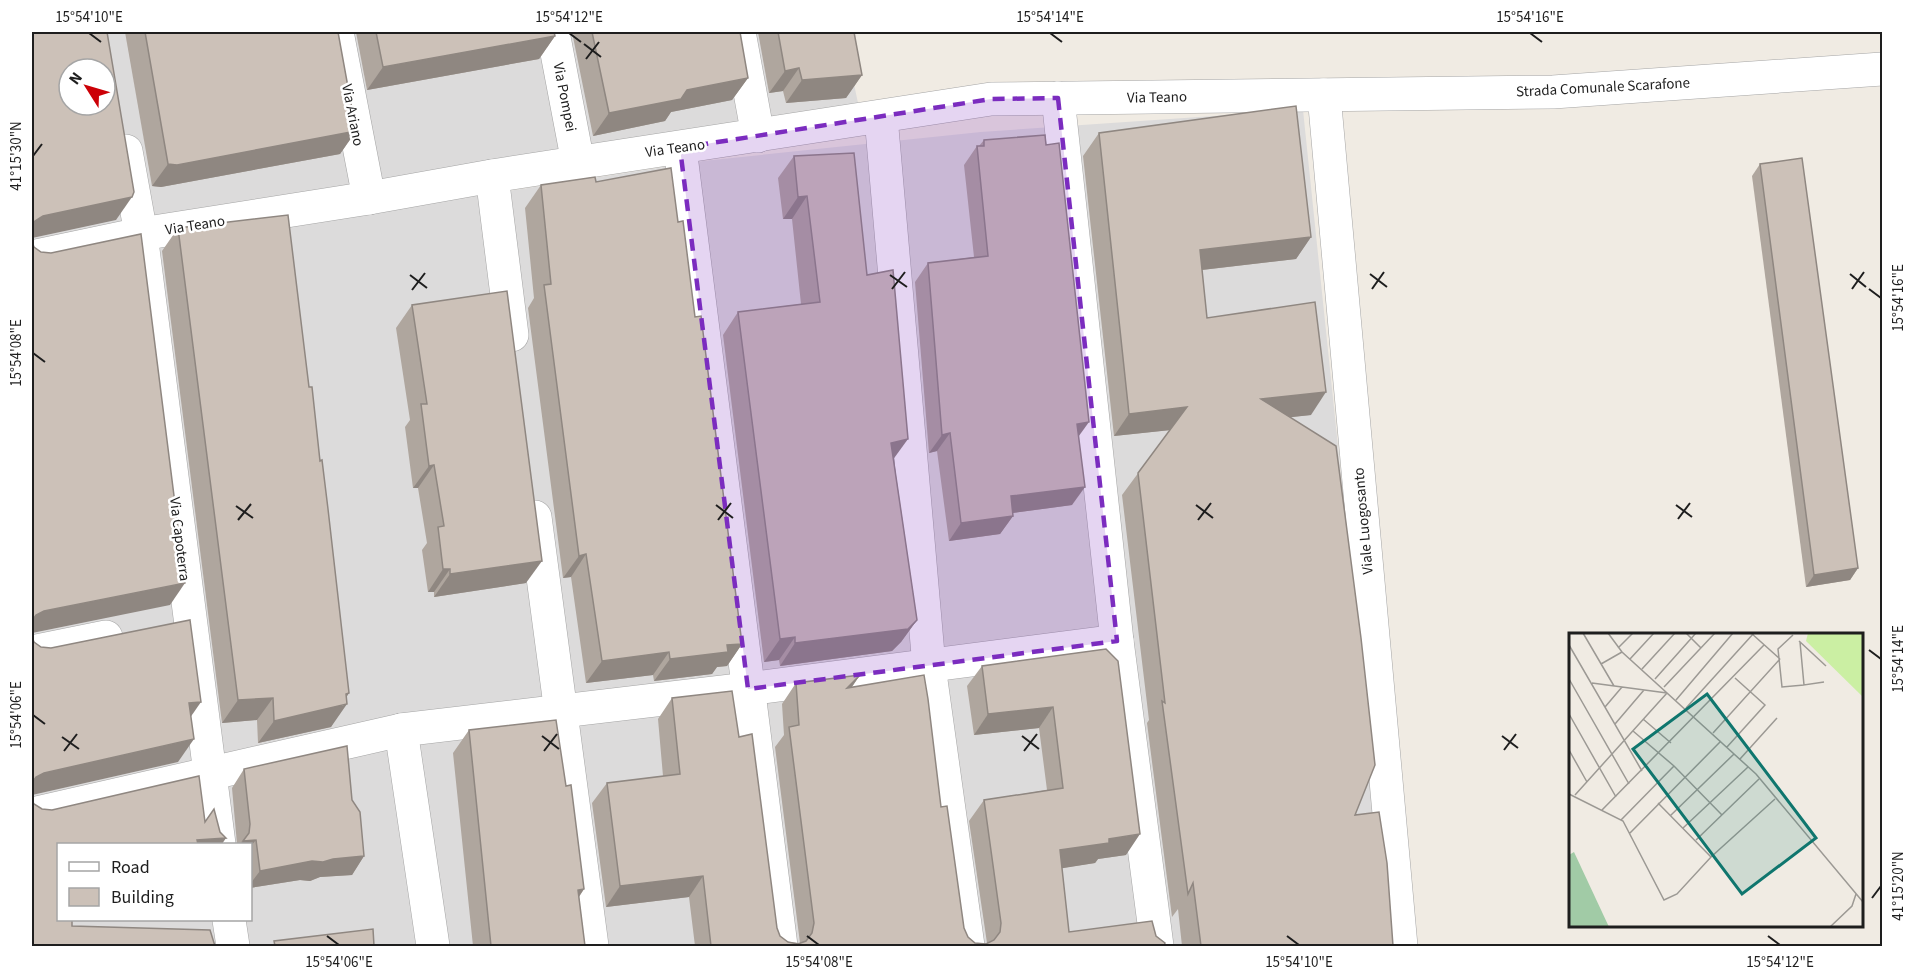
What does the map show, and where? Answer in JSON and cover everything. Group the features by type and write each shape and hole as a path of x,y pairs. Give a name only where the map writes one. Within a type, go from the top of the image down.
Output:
{"street":[{"name":"Via Ariano","path":"337,32 369,198"},
{"name":"Via Pompei","path":"553,32 578,163"},
{"path":"739,32 758,136"},
{"name":"Strada Comunale Scarafone","path":"1324,95 1553,92 1882,69"},
{"name":"Via Teano","path":"32,257 141,234 492,176 991,99 1324,95"},
{"name":"Viale Luogosanto","path":"1324,95 1401,946"},
{"path":"1058,98 1117,641 1157,946"},
{"path":"881,117 929,666 968,946"},
{"name":"Via Capoterra","path":"121,122 141,234 219,843"},
{"path":"680,148 782,946"},
{"path":"492,176 516,366"},
{"path":"531,485 592,946"},
{"path":"32,652 191,620"},
{"path":"32,814 401,730 748,689 1117,641"},
{"path":"401,730 433,946"},
{"path":"229,921 233,946"}],"highlighted area":[{"path":"1058,98 1117,641 748,689 680,148 991,99"}],"shaded area":[{"path":"32,32 843,32 858,103 32,241"},
{"path":"1303,110 1390,946 32,946 32,270 136,248 703,161 981,132"}],"building":[{"path":"32,32 107,32 111,57 57,57 57,117 117,117 117,91 134,192 132,197 43,216 35,221 32,227"},
{"path":"145,32 338,32 356,131 177,165 168,164"},
{"path":"376,32 554,32 555,36 383,67"},
{"path":"592,32 740,32 748,78 687,90 681,99 609,113"},
{"path":"778,32 854,32 862,75 802,80 799,68 785,71"},
{"path":"1296,106 1311,237 1200,250 1207,318 1315,302 1326,392 1261,399 1336,446 1375,765 1355,815 1379,812 1387,863 1393,946 1201,946 1193,883 1188,894 1162,701 1165,703 1138,473 1187,407 1129,414 1099,133"},
{"path":"1045,135 1046,145 1059,143 1089,422 1077,424 1085,487 1011,496 1013,516 961,523 950,433 942,435 928,263 988,256 977,146 984,146 984,140"},
{"path":"854,153 867,275 893,270 908,439 891,443 917,620 908,629 795,643 795,637 780,639 738,312 820,302 807,196 798,197 794,156"},
{"path":"1802,158 1858,568 1814,575 1760,164"},
{"path":"671,168 678,222 683,221 695,317 701,316 742,644 727,645 728,652 670,659 669,652 602,661 586,554 579,556 544,285 551,284 541,185 595,177 596,182"},
{"path":"288,215 309,387 312,387 320,461 322,460 349,693 346,694 347,704 274,721 273,698 238,700 178,228"},
{"path":"141,234 185,583 44,611 36,615 32,621 32,242 34,247 41,252 51,253"},
{"path":"507,291 542,561 450,574 450,569 443,569 438,527 444,526 434,465 429,466 421,404 427,404 412,305"},
{"path":"190,620 201,702 189,703 194,739 44,773 36,777 32,783 32,637 34,642 41,647 51,648"},
{"path":"1106,649 1118,661 1140,834 1109,839 1109,843 1060,850 1069,932 1152,921 1156,936 1165,943 1164,946 711,946 703,876 620,886 607,783 680,774 672,698 732,691 739,737 752,734 777,928 780,936 788,942 798,944 806,941 812,933 814,923 789,727 799,725 796,683 860,675 847,688 924,675 941,807 947,806 964,928 968,937 975,943 986,944 994,940 1000,932 1001,923 984,800 1063,788 1053,707 988,714 982,666"},
{"path":"556,720 566,786 571,785 584,889 578,890 585,946 491,946 469,730"},
{"path":"347,746 352,800 360,812 364,856 323,862 312,861 260,871 256,840 243,841 249,833 250,824 244,769"},
{"path":"199,776 205,822 214,809 220,832 226,838 197,840 198,843 57,843 57,921 72,921 72,926 210,930 215,946 32,946 32,800 42,809 52,810"},
{"path":"373,929 374,946 275,946 274,941"}]}
